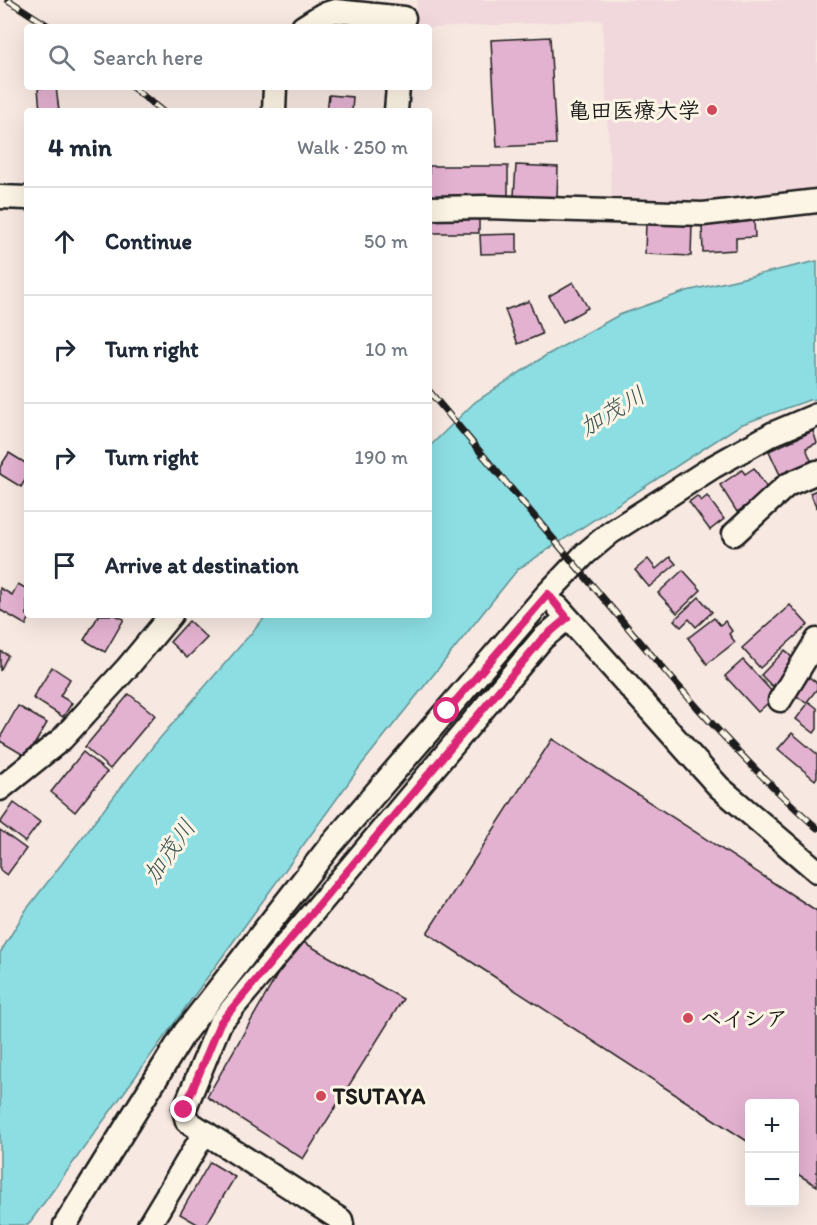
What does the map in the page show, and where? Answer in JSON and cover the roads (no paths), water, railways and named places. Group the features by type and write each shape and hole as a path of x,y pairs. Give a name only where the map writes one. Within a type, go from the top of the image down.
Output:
{"street":[{"path":"308,24 322,15 335,11 404,15"},
{"path":"274,108 275,90"},
{"path":"396,108 398,90"},
{"path":"0,196 24,198"},
{"path":"432,208 487,207 703,214 817,201"},
{"path":"65,1225 185,1032 329,847 585,554 610,533 713,467 772,434 817,415"},
{"path":"734,534 787,485 817,471"},
{"path":"548,594 719,787 817,872"},
{"path":"0,789 62,739 127,668 169,618"},
{"path":"342,1225 341,1220 187,1121 184,1110 220,1023 542,639 567,618"},
{"path":"780,700 817,640"},
{"path":"149,1225 205,1132"}],"water":[{"name":"加茂川","path":"817,261 817,399 740,425 518,569 362,764 28,1225 0,1225 0,953 26,910 154,745 264,618 432,618 432,444 475,402 545,356 619,315 687,291"}],"railway":[{"path":"8,0 45,24"},
{"path":"136,90 158,108"},
{"path":"432,395 677,684 759,773 817,828"}],"place":[{"name":"亀田医療大学","path":"712,110"},
{"name":"ベイシア","path":"688,1018"},
{"name":"TSUTAYA","path":"321,1096"}]}
